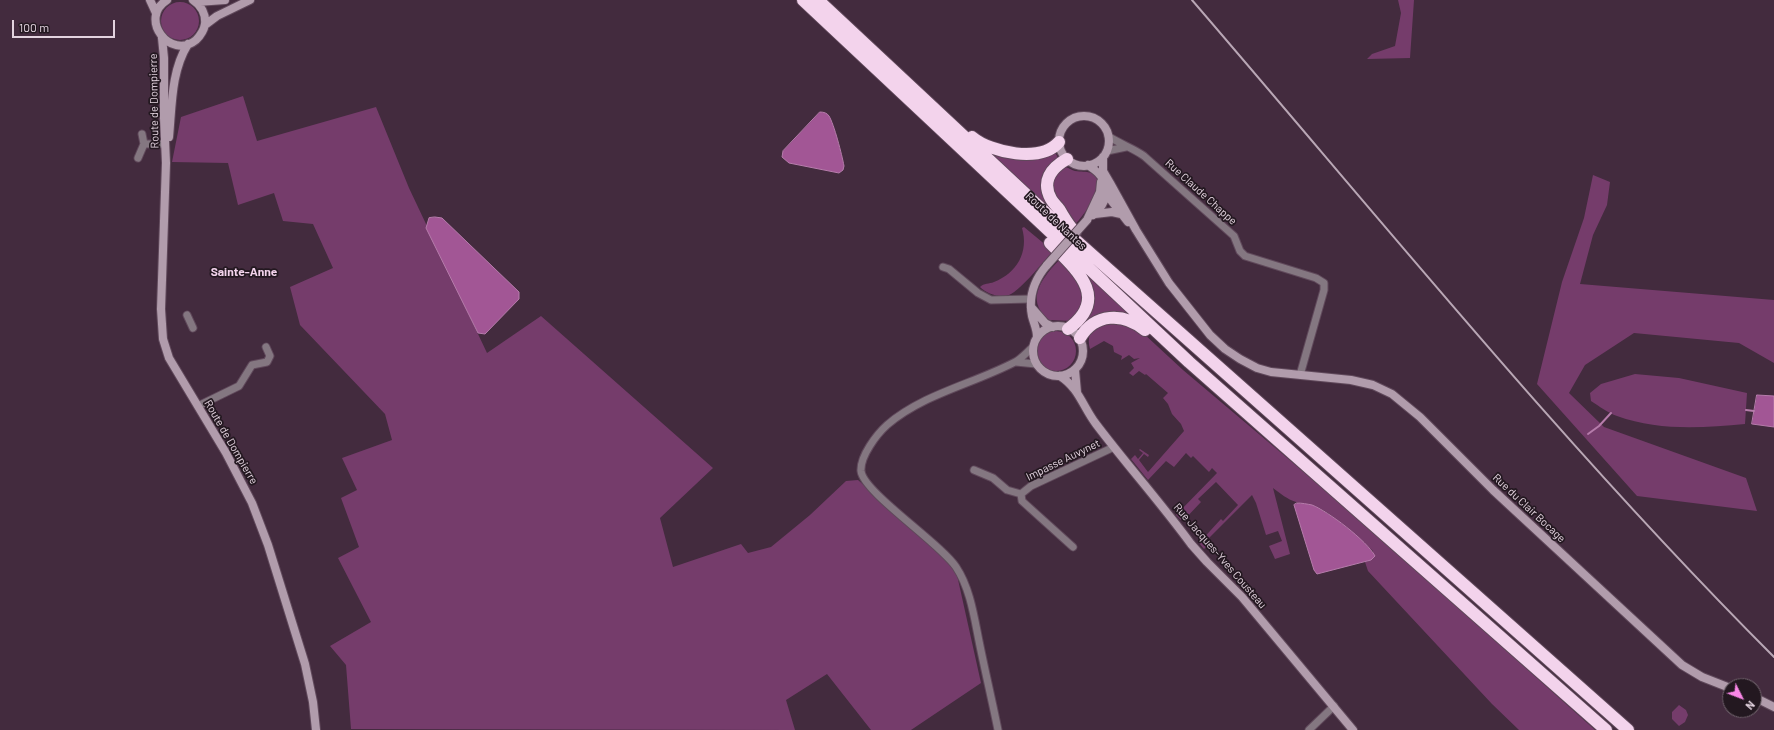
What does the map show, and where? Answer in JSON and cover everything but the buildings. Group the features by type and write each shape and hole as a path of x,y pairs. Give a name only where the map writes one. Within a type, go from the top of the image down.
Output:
{"highway":[{"name":"Route de Nantes","path":"803,0 1181,354 1606,730"},
{"name":"Route de Nantes","path":"818,0 1086,250 1628,730"},
{"path":"936,111 953,119 980,144 994,150 1038,153 1048,151 1059,142"},
{"path":"954,143 967,165 1080,273 1087,289 1088,305 1080,320 1068,328"},
{"path":"1067,159 1053,169 1049,174 1047,181 1048,190 1051,200 1067,223 1083,240 1086,250"},
{"path":"1080,338 1092,324 1104,319 1118,317 1134,321 1168,351 1181,354"}],"street":[{"name":"Route de Dompierre","path":"150,0 156,13 156,26 162,38 164,58 166,163 162,309 163,339 169,358 226,453 252,503 268,545 305,664 313,702 316,730"},
{"path":"156,13 167,0"},
{"path":"195,1 225,0"},
{"path":"204,25 217,16 250,0"},
{"path":"195,1 202,9 205,17 204,25"},
{"name":"Route de Dompierre","path":"166,163 177,69 181,55 188,44 199,37 204,25"},
{"path":"162,38 174,45 188,44"},
{"path":"1084,116 1092,117 1102,124 1108,136 1126,147 1105,154 1096,162 1088,165 1074,164 1067,159 1061,151 1059,142 1060,135 1068,122 1084,116"},
{"path":"138,158 144,144 142,134"},
{"path":"1108,136 1103,171 1136,230"},
{"path":"144,144 165,144"},
{"name":"Rue Claude Chappe","path":"1126,147 1144,156 1234,236 1240,251 1245,256 1316,278 1324,283 1323,295 1300,375"},
{"path":"1088,165 1100,175 1105,184 1107,195 1121,214 1136,230"},
{"path":"1087,220 1100,192 1102,183 1100,175"},
{"path":"1037,337 1047,329 1053,327 1068,328 1080,338 1083,346 1083,355 1075,370 1060,376 1046,374 1036,364 1033,356 1033,347 1037,337 1037,329 1032,317 1031,303 1033,287 1047,264 1087,220 1095,214 1107,195 1110,183"},
{"path":"1095,214 1112,212 1121,214"},
{"name":"Rue du Clair Bocage","path":"1136,230 1169,283 1210,334 1225,349 1257,368 1276,373 1351,380 1373,385 1392,394 1407,405 1513,509 1682,665 1702,678 1722,685"},
{"path":"943,267 949,269 978,293 991,300 1031,303"},
{"path":"1031,303 1045,323 1053,327"},
{"path":"187,315 193,328"},
{"path":"198,406 239,386 252,365 267,362 270,356 266,347"},
{"path":"998,730 972,605 962,578 955,566 943,552 874,492 864,479 861,471 868,447 887,425 902,414 932,398 1016,362 1033,347"},
{"path":"1016,362 1036,364"},
{"name":"Rue Jacques-Yves Cousteau","path":"1075,370 1077,392"},
{"name":"Rue Jacques-Yves Cousteau","path":"1060,376 1077,392 1093,420 1192,544 1207,562 1242,597 1354,730"},
{"name":"Impasse Auvynet","path":"1021,494 1031,486 1114,447"},
{"path":"974,470 993,478 1007,490 1021,494 1022,501 1072,547"},
{"path":"1762,701 1774,707"},
{"path":"1309,730 1334,706"}],"shaded area":[{"path":"1398,0 1414,0 1410,58 1367,59 1372,54 1395,46 1401,13"},
{"path":"176,2 184,2 194,7 198,14 198,28 194,35 184,40 176,40 166,35 164,32 161,25 161,17 166,7 169,5"},
{"path":"243,96 257,141 376,107 409,188 487,353 541,316 713,468 660,518 673,567 741,544 748,553 771,547 810,515 846,481 858,480 955,566 981,683 911,730 871,730 827,674 786,700 795,730 351,729 346,665 330,646 371,622 338,558 359,547 341,498 357,490 342,458 392,440 385,414 300,325 290,287 333,268 313,224 283,221 274,193 238,205 228,163 172,162 181,117"},
{"path":"820,112 829,116 840,147 844,166 843,170 839,173 789,163 782,157 783,151"},
{"path":"1055,152 1058,158 1047,168 1043,178 1044,189 1049,203 1046,207 991,155 998,153"},
{"path":"1064,167 1075,171 1091,173 1096,178 1098,184 1097,192 1093,200 1074,226 1055,203 1051,177"},
{"path":"1593,175 1610,182 1607,205 1593,235 1580,284 1774,300 1774,363 1739,343 1634,333 1585,365 1569,393 1604,427 1746,478 1757,511 1637,496 1537,384 1562,282 1584,218"},
{"path":"429,218 442,218 519,292 519,299 485,334 478,333 426,228"},
{"path":"1024,227 1053,251 1026,282 1014,292 1005,296 993,295 980,287 1002,278 1015,267 1019,261 1024,245 1022,228"},
{"path":"1061,258 1070,268 1085,297 1073,321 1049,320 1041,312 1038,304 1037,296 1043,280"},
{"path":"1073,259 1122,307 1130,317 1083,329 1079,325 1088,311"},
{"path":"1120,320 1143,333 1183,370 1324,489 1595,730 1519,730 1492,704 1368,571 1365,562 1371,560 1373,551 1343,524 1320,508 1293,501 1273,488 1290,554 1275,559 1269,546 1282,541 1278,531 1266,535 1252,495 1206,541 1206,547 1204,549 1199,543 1221,519 1223,521 1238,505 1216,482 1198,499 1201,502 1184,520 1181,520 1176,515 1217,473 1212,468 1209,472 1193,456 1191,458 1186,453 1174,467 1166,461 1148,480 1131,459 1135,455 1138,459 1143,453 1139,450 1140,449 1149,455 1148,457 1144,454 1139,460 1148,472 1184,431 1181,424 1172,414 1168,404 1163,398 1168,393 1146,374 1145,375 1139,371 1133,376 1129,373 1134,368 1131,363 1140,358 1134,359 1129,355 1121,360 1122,356 1114,352 1113,346 1104,341 1090,349 1089,341 1092,331 1101,325"},
{"path":"1060,331 1067,334 1073,340 1076,351 1075,359 1067,368 1060,371 1052,371 1045,368 1037,359 1036,347 1039,340 1048,332"},
{"path":"1635,374 1679,378 1747,393 1745,424 1713,427 1680,427 1648,424 1614,415 1591,401 1590,393 1601,384"},
{"path":"1757,395 1774,396 1774,427 1752,424"},
{"path":"1297,503 1312,505 1327,513 1356,535 1375,556 1371,560 1317,574 1314,570 1294,505"},
{"path":"1679,705 1686,710 1688,715 1685,722 1679,726 1672,719 1672,712"}],"waterway":[{"path":"1746,410 1754,411"},
{"path":"1588,434 1599,426 1611,413"}],"railway":[{"path":"1192,0 1549,417 1697,578 1774,657"}],"district":[{"name":"Sainte-Anne","path":"244,272"}]}
